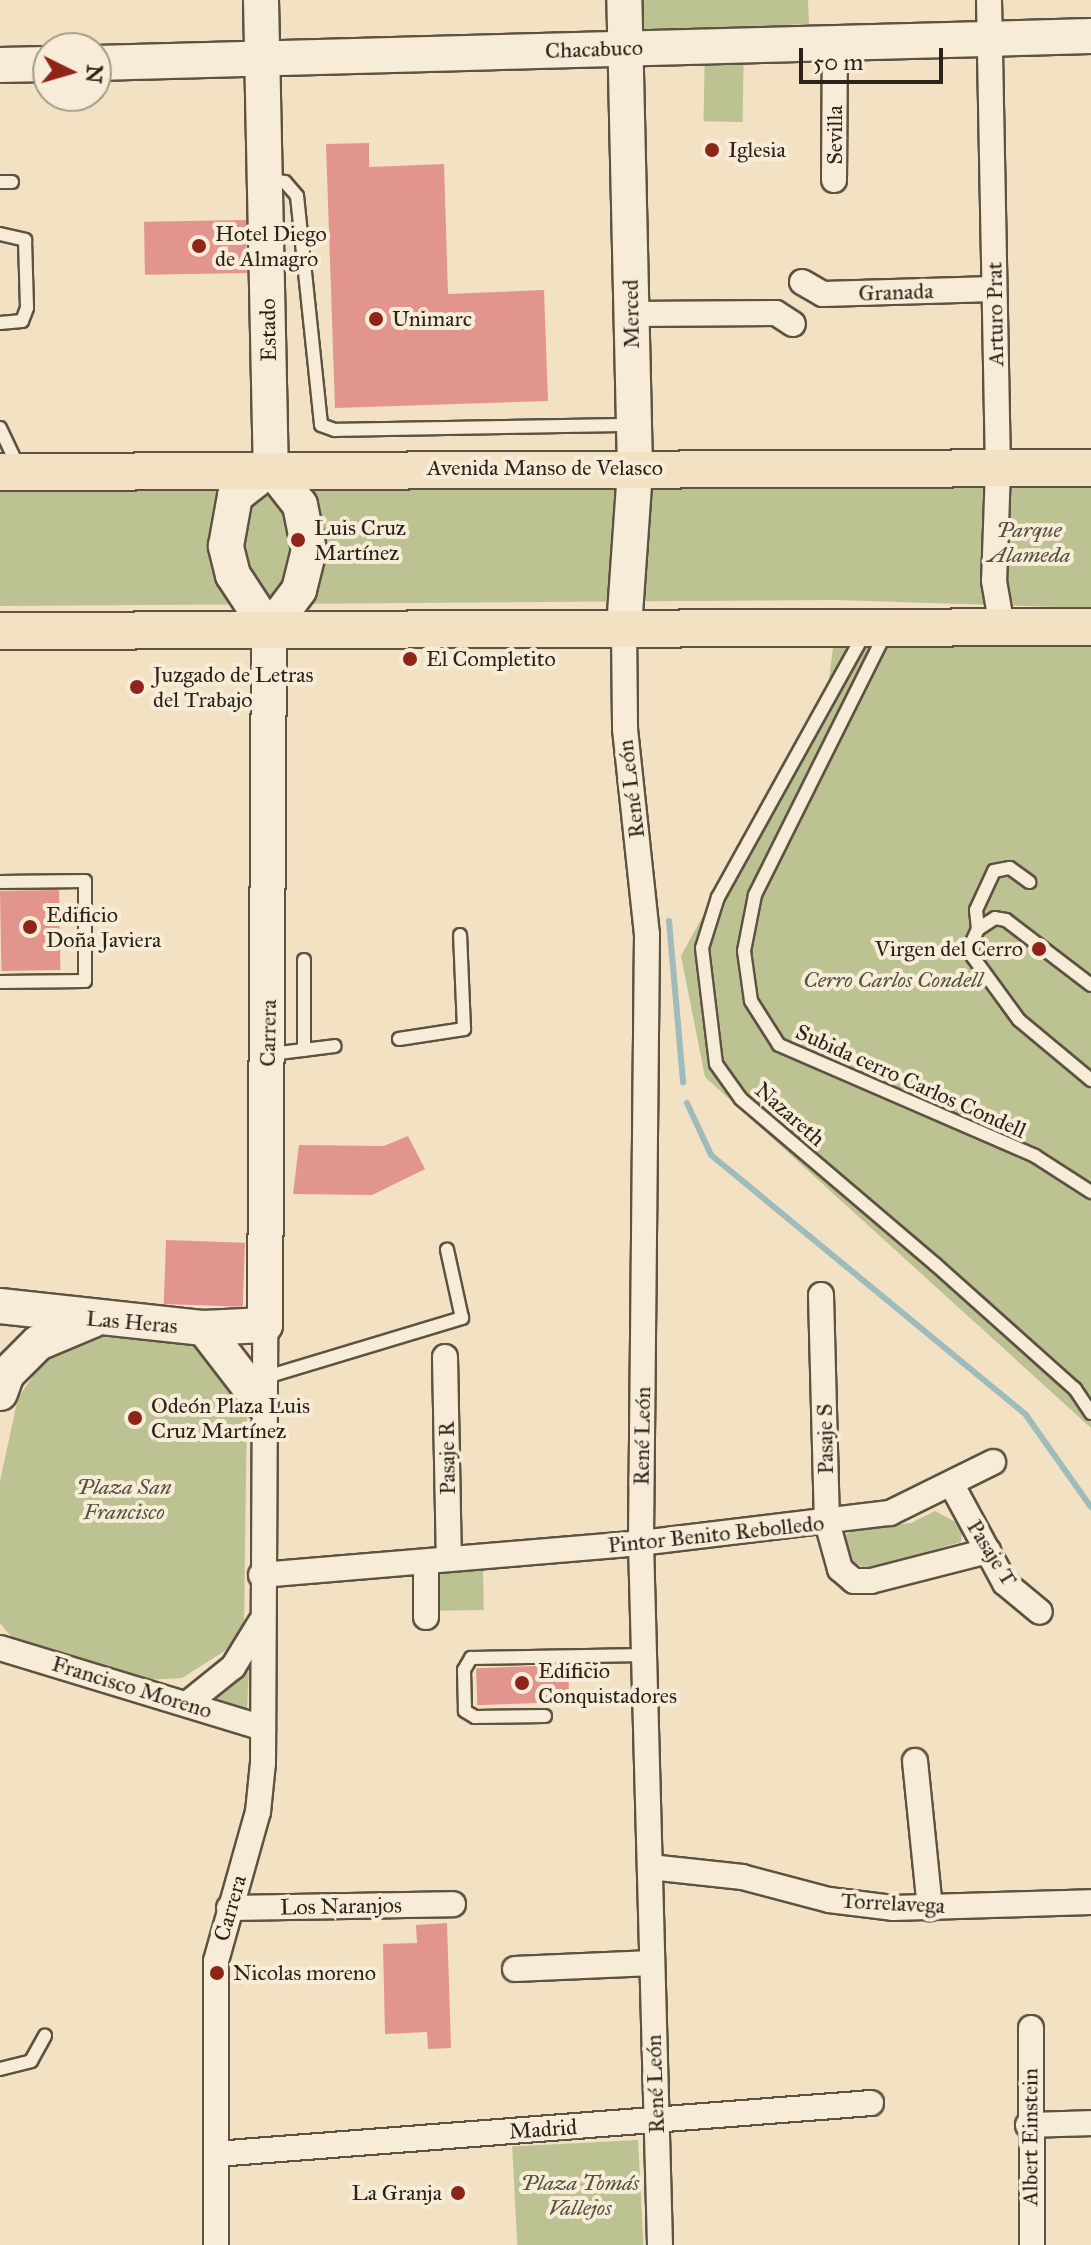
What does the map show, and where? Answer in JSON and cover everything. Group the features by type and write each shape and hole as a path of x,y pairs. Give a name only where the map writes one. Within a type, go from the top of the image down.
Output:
{"main road":[{"name":"Avenida Manso de Velasco","path":"10,472 270,476 635,469 1091,468"},
{"path":"0,631 1091,627"}],"street":[{"name":"Estado","path":"261,0 270,476"},
{"name":"Merced","path":"624,0 635,469 624,628"},
{"name":"Arturo Prat","path":"989,0 998,469 994,581 1002,627"},
{"name":"Chacabuco","path":"112,63 1091,36"},
{"name":"Sevilla","path":"834,180 835,43"},
{"path":"0,65 32,64"},
{"name":"Granada","path":"802,282 823,294 994,289"},
{"path":"631,314 776,313 793,324"},
{"path":"270,476 300,505 309,550 299,590 269,630 233,575 226,546 235,496 270,476"},
{"name":"René León","path":"624,628 625,729 647,935 641,1543 660,2245"},
{"name":"Carrera","path":"216,2245 215,1973 229,1908 258,1812 263,1728 262,1390 268,1054 269,630"},
{"name":"Pasaje S","path":"821,1295 827,1522 840,1569 854,1581 988,1551"},
{"name":"Las Heras","path":"0,1306 93,1320 204,1328 265,1325"},
{"path":"0,1393 7,1374 38,1343 93,1320"},
{"path":"204,1328 262,1390"},
{"name":"Pasaje R","path":"438,1560 445,1357"},
{"name":"Pintor Benito Rebolledo","path":"261,1575 641,1543 890,1513 953,1487 993,1462"},
{"name":"Pasaje T","path":"953,1487 1005,1583 1040,1612"},
{"path":"426,1617 438,1560"},
{"path":"188,1703 233,1667 261,1622"},
{"name":"Francisco Moreno","path":"0,1648 263,1728"},
{"path":"915,1761 930,1908"},
{"name":"Torrelavega","path":"650,1867 742,1877 861,1906 930,1908 1091,1902"},
{"name":"Los Naranjos","path":"229,1908 453,1904"},
{"path":"515,1969 652,1963"},
{"name":"Albert Einstein","path":"1031,2028 1028,2125 1032,2245"},
{"name":"Madrid","path":"216,2154 871,2103"},
{"path":"1028,2125 1091,2123"}],"lane":[{"path":"265,179 285,182 297,196 321,425 634,425"},
{"path":"0,234 25,240 27,308 22,321 0,323"},
{"path":"0,428 10,472"},
{"name":"Subida cerro Carlos Condell","path":"878,627 755,895 744,951 751,1001 779,1045 1035,1156 1091,1192"},
{"name":"Nazareth","path":"878,627 718,897 702,948 716,1064 741,1099 922,1252 1075,1389 1091,1413"},
{"path":"1029,882 1010,868 994,871 976,910 978,929 973,957 1019,1020 1091,1080"},
{"path":"0,882 85,881 85,981 0,982"},
{"path":"978,929 995,918 1006,920 1091,985"},
{"path":"399,1039 464,1029 460,935"},
{"path":"304,960 304,1050"},
{"path":"268,1054 335,1046"},
{"path":"262,1390 462,1318 447,1250"},
{"path":"545,1716 475,1717 465,1711 464,1670 471,1658 644,1655"},
{"path":"0,2069 31,2061 45,2036"}],"green space":[{"path":"634,0 808,0 809,24 635,31"},
{"path":"705,38 744,39 743,122 704,121"},
{"name":"Parque Alameda","path":"1091,480 1091,608 836,600 0,606 0,487"},
{"name":"Cerro Carlos Condell","path":"835,633 1091,636 1091,1428 705,1077 681,956 828,686"},
{"name":"Plaza San Francisco","path":"90,1336 204,1344 247,1404 244,1625 234,1645 182,1678 147,1680 33,1650 15,1641 0,1623 0,1481 18,1398 41,1364 72,1340"},
{"path":"935,1511 963,1526 961,1542 867,1569 853,1562 844,1536 856,1528 911,1523"},
{"path":"483,1567 484,1610 434,1611 433,1568"},
{"path":"249,1664 247,1711 203,1700"},
{"name":"Plaza Tomás Vallejos","path":"638,2140 643,2245 517,2245 512,2147"}],"building":[{"path":"369,143 369,167 444,164 448,294 544,290 548,401 335,408 326,144"},
{"name":"Hotel Diego de Almagro","path":"246,220 247,273 145,275 144,222"},
{"name":"Edificio Doña Javiera","path":"59,890 60,970 1,971 0,891"},
{"path":"408,1136 425,1169 372,1195 293,1194 299,1145 384,1146"},
{"path":"166,1240 245,1243 243,1307 164,1304"},
{"name":"Edificio Conquistadores","path":"568,1665 569,1702 477,1705 476,1668"},
{"path":"447,1923 451,2048 428,2049 427,2032 385,2034 383,1944 417,1943 416,1925"}],"waterway":[{"path":"669,921 683,1082"},
{"path":"687,1103 711,1155 1026,1415 1091,1507"}],"place":[{"name":"Iglesia","path":"712,150"},
{"name":"Hotel Diego de Almagro","path":"199,246"},
{"name":"Unimarc","path":"376,319"},
{"name":"Luis Cruz Martínez","path":"298,540"},
{"name":"El Completito","path":"410,659"},
{"name":"Juzgado de Letras del Trabajo","path":"137,687"},
{"name":"Edificio Doña Javiera","path":"30,927"},
{"name":"Virgen del Cerro","path":"1039,949"},
{"name":"Odeón Plaza Luis Cruz Martínez","path":"135,1418"},
{"name":"Edificio Conquistadores","path":"522,1683"},
{"name":"Nicolas moreno","path":"217,1973"},
{"name":"La Granja","path":"458,2193"}]}
